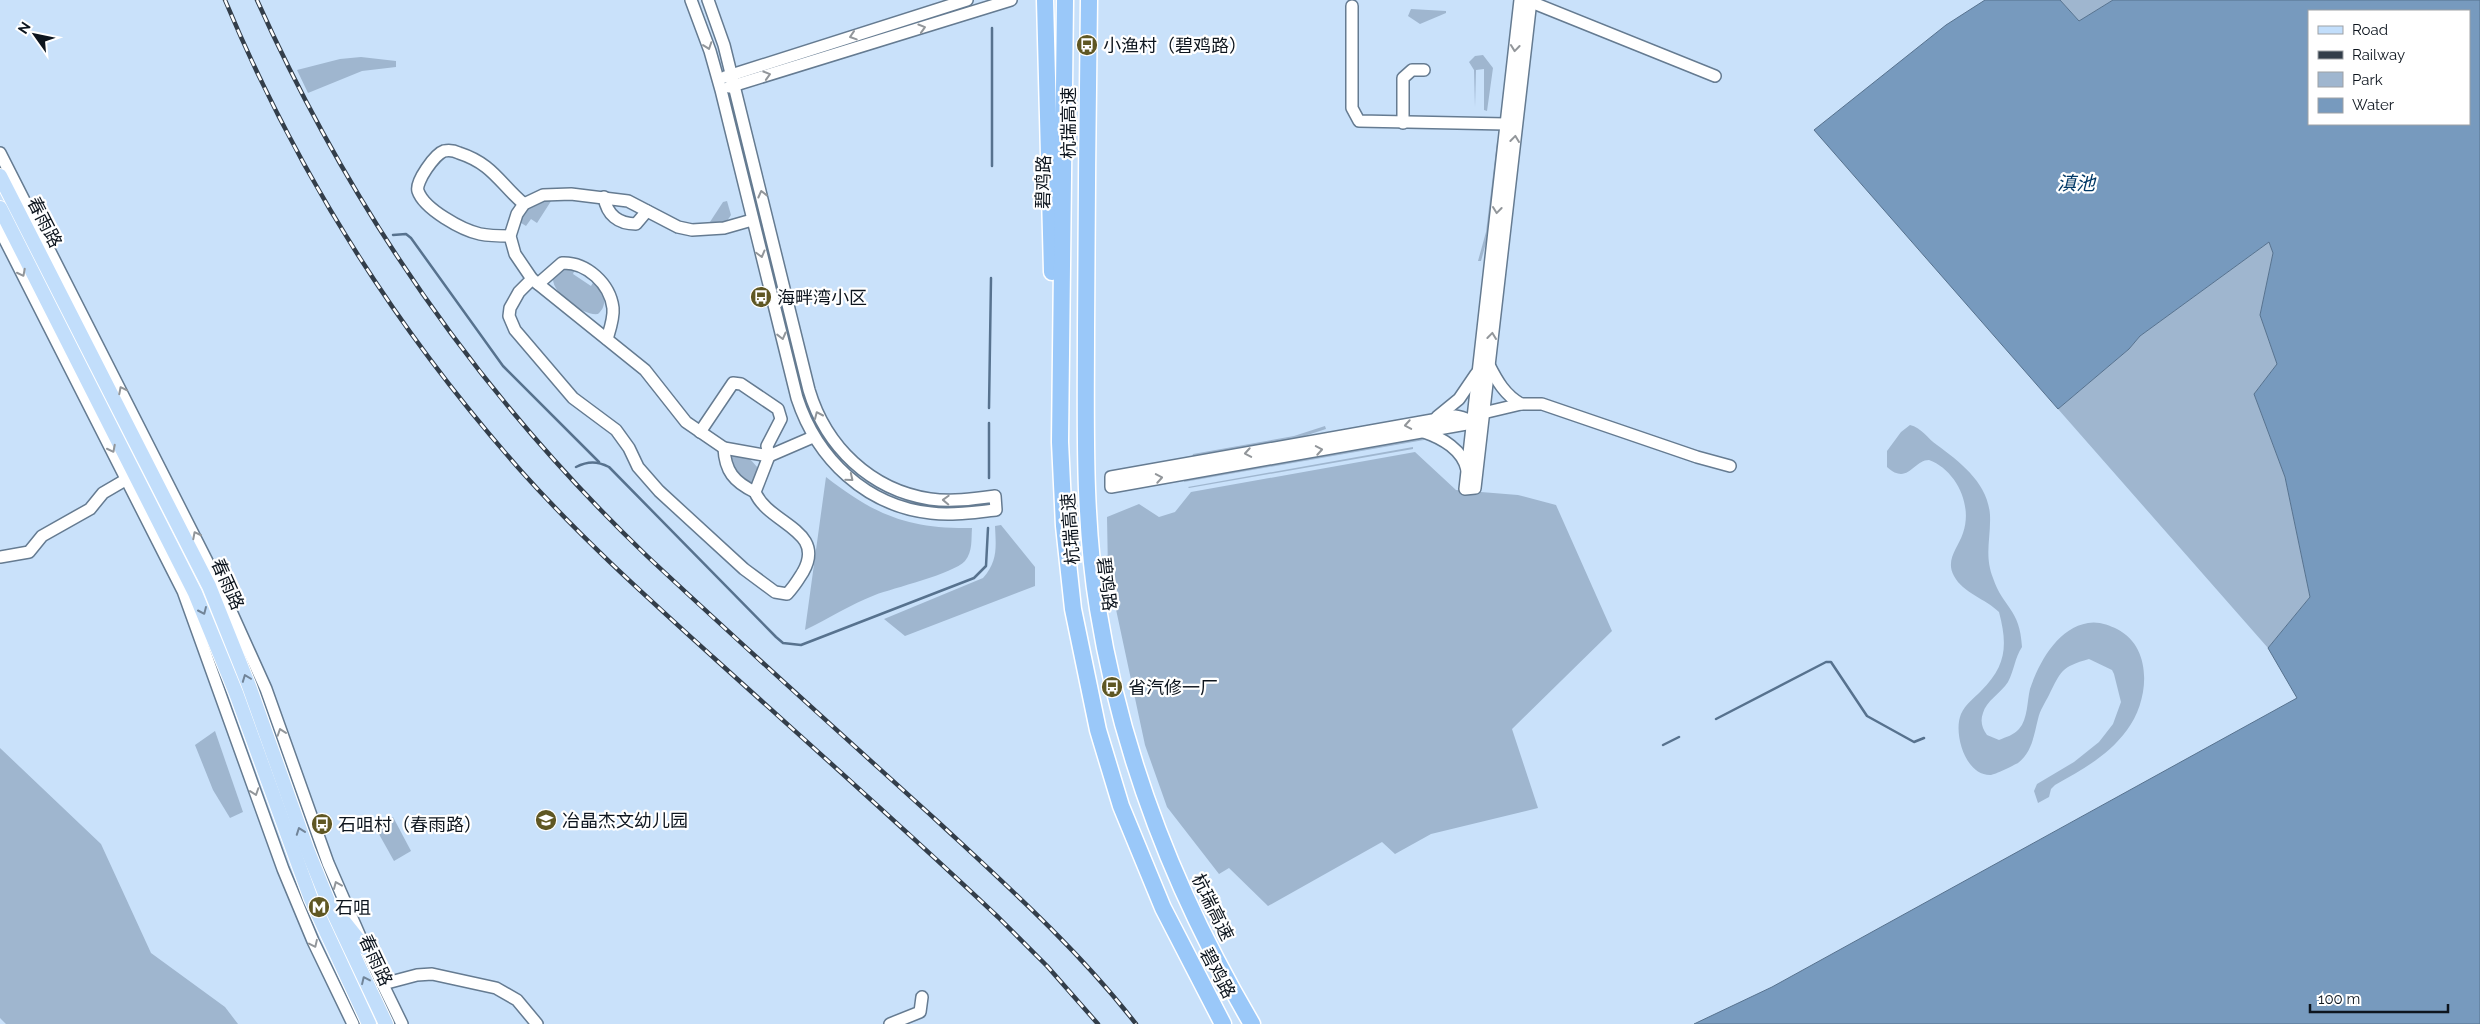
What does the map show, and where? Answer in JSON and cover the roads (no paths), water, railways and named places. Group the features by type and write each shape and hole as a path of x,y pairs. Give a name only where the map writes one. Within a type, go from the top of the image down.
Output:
{"highway":[{"path":"1045,0 1052,272"},
{"name":"杭瑞高速","path":"1055,0 1050,384 1054,507 1065,618 1079,692 1098,764 1127,848 1160,924 1212,1024"},
{"name":"碧鸡路","path":"1065,0 1060,442 1064,526 1073,609 1098,730 1124,815 1163,908 1223,1024"},
{"name":"碧鸡路","path":"1080,0 1077,441 1081,523 1089,605 1113,724 1139,807 1176,900 1242,1024"},
{"name":"杭瑞高速","path":"1088,0 1087,500 1098,608 1121,720 1138,779 1161,843 1202,935 1252,1024"},
{"path":"1088,74 1093,0"}],"main road":[{"name":"春雨路","path":"0,176 209,586 240,661 307,850 328,900 386,1024"},
{"path":"2,211 7,218 12,217 16,213 16,207"},
{"name":"春雨路","path":"2,211 195,593 236,693 311,899 369,1024"},
{"path":"27,261 27,255 31,251 36,251 40,254"},
{"path":"328,900 365,948"}],"street":[{"path":"691,0 710,51 797,398 813,437 830,460 852,480 890,502 932,513 996,510 995,496 943,500 918,496 895,489 873,478 853,463 829,436 818,414 810,390 734,80 708,0"},
{"path":"719,85 966,0"},
{"path":"734,80 1011,0"},
{"path":"1527,0 1715,76"},
{"path":"1527,0 1475,488 1465,489 1506,124 1527,0"},
{"path":"1352,6 1353,114 1363,122 1506,124"},
{"path":"1403,123 1403,78 1412,70 1424,70"},
{"path":"510,236 478,233 448,219 426,202 418,192 419,181 437,156 443,151 450,151 487,167 524,204"},
{"path":"0,153 220,587 266,688 320,844 365,948 402,1024"},
{"path":"752,220 724,228 692,230 678,227 628,201 571,194 542,195 524,204 516,214 510,236 515,254 536,281 645,370 679,414 700,432 724,448 769,456 813,437"},
{"path":"604,198 606,208 619,221 636,224 647,211"},
{"path":"0,230 183,591 283,869 313,941 353,1024"},
{"path":"607,339 613,310 610,296 595,276 577,265 562,263 519,292 510,308 509,316 515,330 573,398 616,430 629,448 638,467 660,491 744,569 775,592 787,594 808,562 809,548 800,535 763,505 755,492 742,486 729,473 724,458 724,448"},
{"path":"1489,365 1502,387 1514,400 1521,404"},
{"path":"1430,421 1451,407 1466,390 1478,370"},
{"path":"700,432 729,387 734,383 741,384 774,406 780,413 779,425 767,446 769,456 755,492"},
{"path":"1481,437 1472,423 1462,417 1455,416 1111,477 1111,487 1472,423 1478,417 1485,399"},
{"path":"1484,413 1521,404 1542,404 1697,457 1730,466"},
{"path":"1424,432 1452,447 1465,462 1467,472"},
{"path":"0,557 29,552 42,536 90,509 103,492 127,478"},
{"path":"383,984 400,978 432,974 496,988 517,1000 537,1024"},
{"path":"890,1024 920,1012 922,997"}],"water":[{"name":"滇池","path":"1985,0 2060,0 2079,21 2113,0 2480,0 2480,1024 1694,1024 1772,987 2297,698 2268,648 2310,597 2285,477 2254,394 2277,364 2260,315 2273,253 2269,242 2140,336 2129,349 2058,409 1814,130 1946,25"}],"waterway":[{"path":"992,28 992,166"},
{"path":"393,235 406,234 411,238 503,366 599,462"},
{"path":"989,408 991,278"},
{"path":"989,423 989,478"},
{"path":"576,467 592,462 609,467 783,643 801,645 974,578 986,566 988,528"},
{"path":"1716,719 1826,662 1831,662 1867,716 1914,742 1924,738"},
{"path":"1663,745 1679,737"}],"railway":[{"path":"225,0 253,64 284,127 354,248 392,306 433,363 522,472 568,521 640,590 998,917 1047,966 1098,1024"},
{"path":"257,0 294,78 334,153 378,226 425,297 475,366 529,432 586,495 647,556 1040,917 1090,969 1136,1024"}],"place":[{"name":"小渔村（碧鸡路）","path":"1087,45"},
{"name":"海畔湾小区","path":"761,297"},
{"name":"省汽修一厂","path":"1112,687"},
{"name":"冶晶杰文幼儿园","path":"546,820"},
{"name":"石咀村（春雨路）","path":"322,824"},
{"name":"石咀","path":"319,907"}]}
